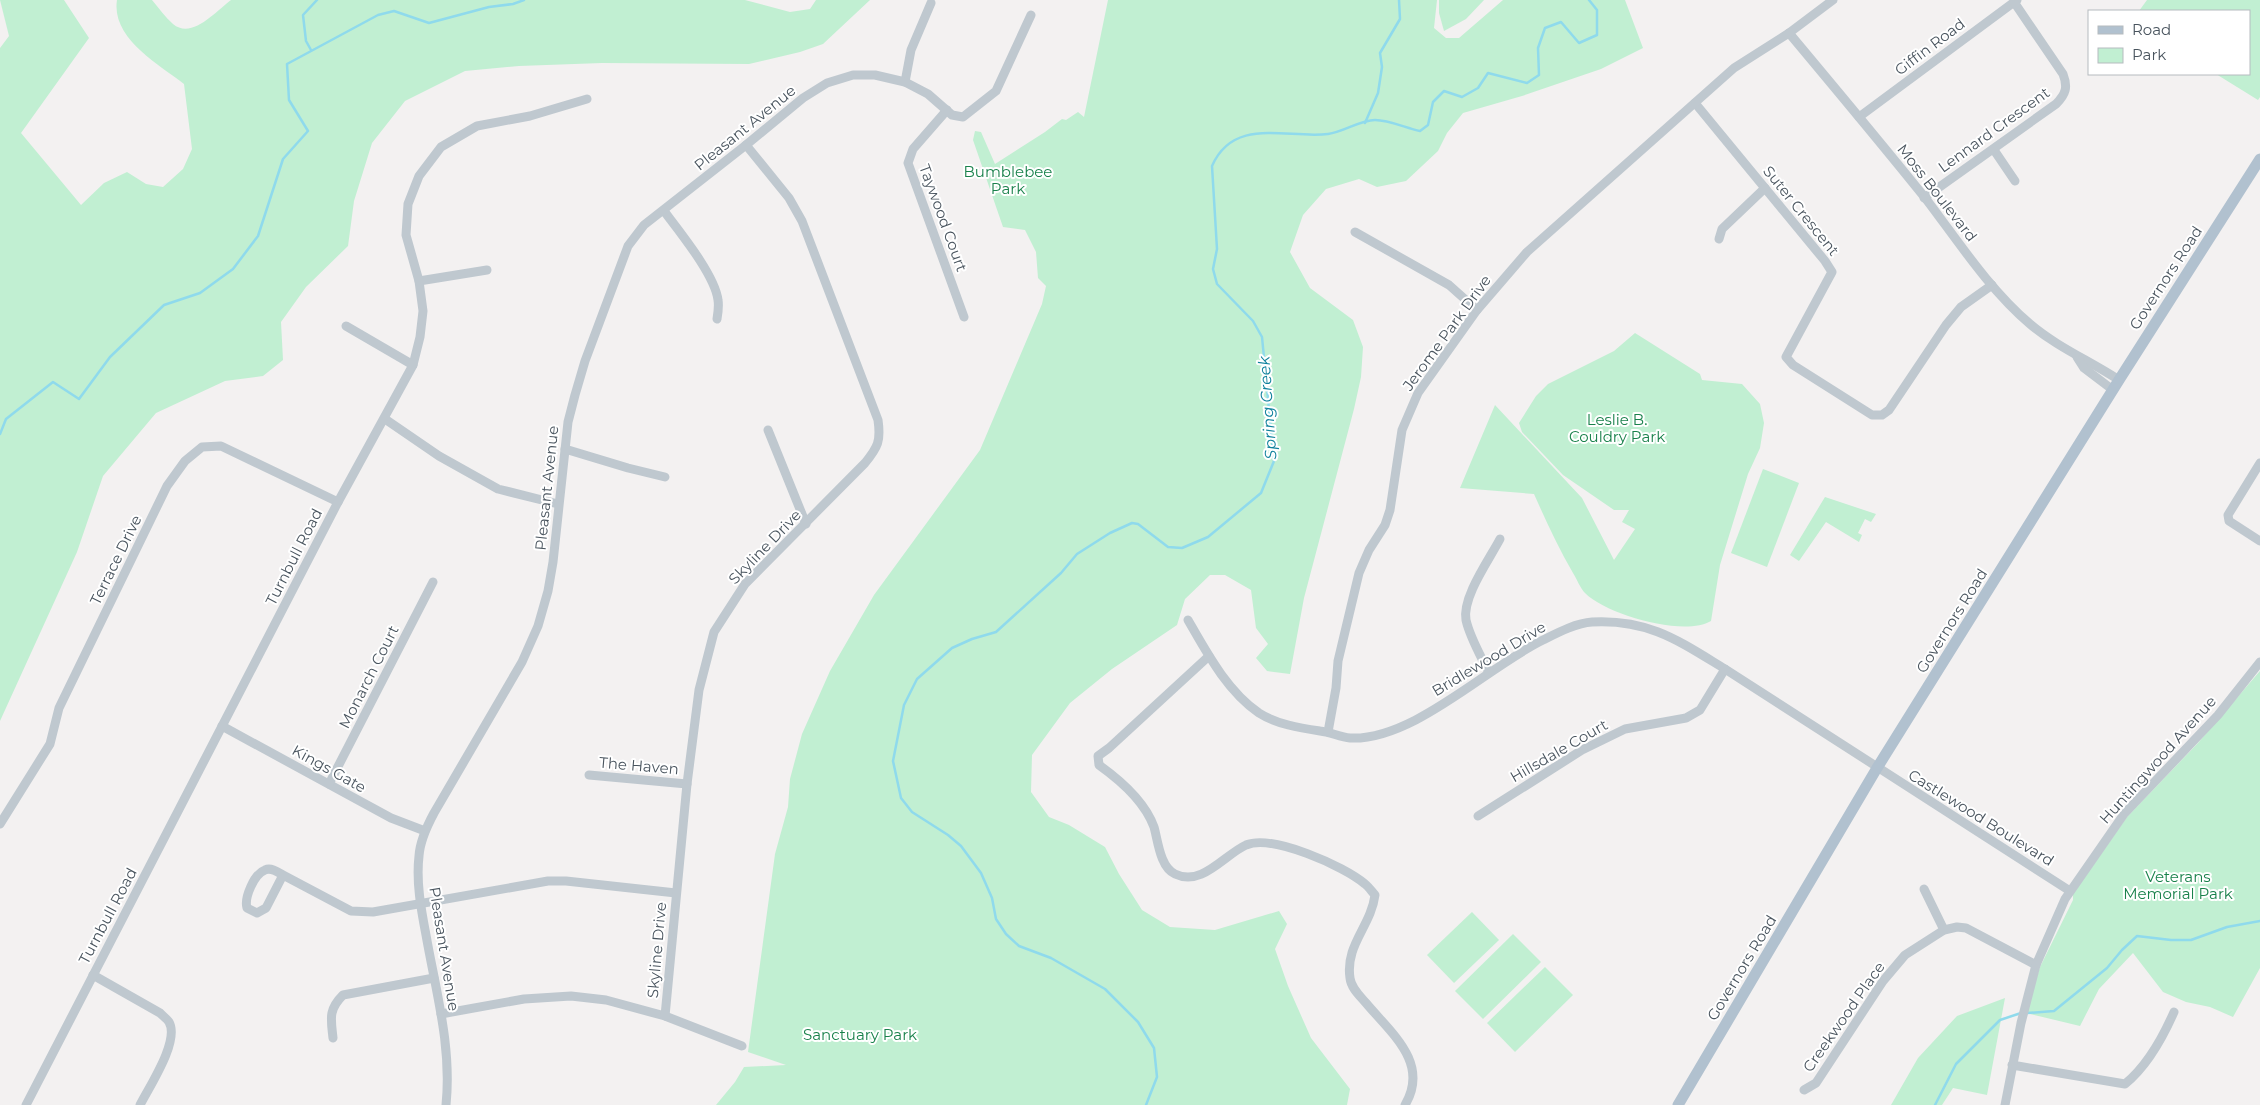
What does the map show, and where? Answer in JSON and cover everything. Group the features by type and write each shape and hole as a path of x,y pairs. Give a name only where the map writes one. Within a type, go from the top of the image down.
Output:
{"main road":[{"name":"Governors Road","path":"1678,1105 1877,768 2119,380 2260,159"}],"street":[{"name":"Jerome Park Drive","path":"1328,732 1336,688 1338,660 1359,573 1369,550 1385,525 1390,510 1402,430 1418,393 1477,310 1527,252 1734,68 1788,33 1833,0"},
{"name":"Giffin Road","path":"1859,117 2015,1"},
{"name":"Lennard Crescent","path":"1924,198 1994,150 2064,96 2067,85 2063,74 2015,1"},
{"path":"905,82 911,50 931,3"},
{"path":"949,112 963,117 996,91 1031,15"},
{"name":"Moss Boulevard","path":"1788,33 1859,117 1992,285 2030,324 2077,357 2091,361 2119,380"},
{"name":"Pleasant Avenue","path":"446,1105 449,1079 447,1052 420,905 419,854 425,831 522,662 538,626 550,581 568,422 580,378 628,246 644,225 664,211 803,98 827,83 853,75 874,75 905,82 928,94 949,112"},
{"name":"Turnbull Road","path":"26,1105 170,830 338,502 413,365 420,337 423,311 419,281 406,236 408,204 419,176 441,147 477,126 530,116 587,100"},
{"name":"Suter Crescent","path":"1695,103 1832,272 1786,357 1793,365 1872,415 1882,415 1889,410 1960,307 1992,285"},
{"name":"Taywood Court","path":"949,112 913,149 908,163 964,317"},
{"name":"Skyline Drive","path":"665,1016 687,784 700,690 714,632 745,584 806,524 877,449 880,435 878,420 802,221 789,198 746,145"},
{"path":"1994,150 2015,180"},
{"path":"1719,239 1722,229 1765,188"},
{"path":"664,211 694,251 708,276 718,299 717,319"},
{"path":"1355,232 1449,286 1477,310"},
{"path":"419,281 486,270"},
{"path":"346,326 413,365"},
{"name":"Moss Boulevard","path":"2077,357 2084,368 2113,390"},
{"path":"385,419 439,456 498,490 558,504"},
{"path":"768,430 806,524"},
{"name":"Terrace Drive","path":"0,824 50,744 59,708 167,486 185,461 202,447 221,446 338,502"},
{"path":"565,449 665,477"},
{"path":"2260,463 2228,515 2229,521 2260,541"},
{"path":"1489,673 1470,633 1466,618 1467,601 1500,539"},
{"name":"Monarch Court","path":"329,784 433,582"},
{"name":"Bridlewood Drive","path":"1188,620 1209,656 1231,686 1259,713 1293,726 1349,738 1379,734 1404,726 1529,647 1558,632 1590,622 1620,622 1645,626 1678,641 1725,669 1877,768"},
{"path":"1209,656 1098,756 1099,765 1112,774 1144,808 1153,826 1166,865 1174,874 1189,878 1206,872 1246,845 1271,842 1307,854 1365,884 1375,896 1374,907 1349,957 1350,980 1356,992 1406,1050 1412,1063 1410,1096 1405,1105"},
{"name":"Huntingwood Avenue","path":"2005,1105 2012,1065 2036,965 2070,891 2124,814 2218,715 2260,662"},
{"name":"Hillsdale Court","path":"1478,816 1582,750 1624,729 1686,718 1700,710 1725,669"},
{"name":"Kings Gate","path":"222,726 390,818 425,831"},
{"name":"Castlewood Boulevard","path":"1877,768 2070,891"},
{"name":"The Haven","path":"589,775 687,784"},
{"path":"283,875 266,908 257,913 247,908 246,897 260,873 265,869 271,869 283,875 351,911 373,912 548,881 566,880 676,893"},
{"path":"1924,889 1944,930 1957,927 1966,928 2036,965"},
{"name":"Creekwood Place","path":"1804,1090 1816,1083 1882,981 1905,955 1944,930"},
{"path":"93,975 160,1013 169,1022 172,1034 169,1050 141,1105"},
{"path":"333,1038 331,1019 333,1005 343,995 434,978"},
{"path":"440,1014 524,999 572,996 606,1000 665,1016 742,1046"},
{"path":"2012,1065 2124,1084 2136,1075 2168,1026 2174,1012"}],"green space":[{"path":"0,0 64,0 89,38 21,133 81,205 104,183 127,172 146,184 163,187 183,169 192,149 184,84 138,49 129,38 121,26 117,14 117,0 152,0 173,24 180,28 188,29 211,17 231,0 745,0 790,12 810,9 816,0 870,0 823,44 800,52 749,64 602,63 519,66 465,71 405,101 372,143 354,201 348,246 306,287 281,322 283,360 263,376 225,381 156,413 103,476 77,552 0,721 0,48 9,36"},
{"path":"1108,0 1437,0 1434,28 1446,38 1459,38 1503,0 1625,0 1643,48 1601,69 1522,96 1463,113 1447,133 1438,151 1406,181 1377,187 1359,179 1326,189 1303,215 1290,252 1310,288 1353,320 1363,347 1361,377 1354,409 1304,598 1290,674 1267,671 1256,658 1268,644 1256,628 1251,590 1225,575 1210,575 1185,599 1177,625 1112,669 1070,703 1032,755 1031,792 1049,817 1069,825 1105,847 1119,874 1142,910 1170,927 1215,930 1279,911 1287,924 1275,949 1288,986 1311,1038 1350,1089 1347,1105 716,1105 735,1082 744,1067 786,1065 748,1052 775,854 788,807 790,779 802,734 830,671 874,595 980,450 1042,304 1046,286 1038,278 1036,252 1025,230 1003,227 973,140 975,131 981,132 995,164 1062,119 1066,120 1078,112 1084,117"},
{"path":"1439,0 1484,0 1466,19 1444,31 1439,13"},
{"path":"2147,0 2260,0 2260,97 2258,100 2218,75 2250,75 2250,10 2140,10"},
{"name":"Leslie B. Couldry Park","path":"1635,333 1700,374 1702,380 1742,384 1760,404 1764,423 1760,448 1748,474 1720,565 1711,621 1699,625 1665,625 1627,616 1610,609 1585,593 1562,553 1534,494 1460,488 1495,405 1582,498 1614,560 1635,529 1622,522 1629,510 1614,510 1563,475 1522,432 1519,423 1536,396 1548,384 1614,351"},
{"path":"1763,469 1799,483 1767,567 1731,553"},
{"path":"1825,497 1876,514 1871,522 1865,519 1858,533 1862,535 1859,542 1826,522 1799,561 1790,555"},
{"name":"Veterans Memorial Park","path":"2260,671 2260,968 2233,1017 2210,1007 2186,1002 2163,992 2133,953 2099,989 2080,1026 2026,1013 2040,967 2073,900 2073,894 2127,817 2198,743"},
{"path":"1472,912 1499,940 1454,983 1427,955"},
{"path":"1513,934 1541,962 1483,1019 1455,991"},
{"path":"1545,967 1573,995 1515,1052 1487,1023"},
{"path":"2005,998 1987,1095 1953,1088 1942,1105 1891,1105 1918,1058 1957,1016"}],"waterway":[{"path":"311,50 306,41 303,15 317,0"},
{"path":"0,434 6,419 53,382 79,399 110,357 164,305 200,293 233,269 258,236 283,159 308,131 289,100 287,64 378,15 394,11 429,23 524,0"},
{"path":"1365,123 1378,93 1382,67 1380,53 1400,19 1399,0"},
{"name":"Spring Creek","path":"1146,1105 1157,1077 1154,1048 1138,1022 1105,989 1051,958 1019,946 1006,934 996,919 992,898 981,873 961,846 948,835 912,812 901,798 893,761 904,705 917,679 952,648 972,639 996,632 1061,573 1077,554 1110,533 1132,523 1138,524 1168,547 1182,548 1208,537 1261,493 1274,461 1262,337 1253,321 1217,284 1213,269 1217,249 1212,166 1222,150 1234,141 1248,135 1263,133 1328,134 1375,120 1386,121 1420,131 1428,125 1433,102 1444,91 1462,97 1478,88 1488,73 1527,83 1539,75 1538,48 1545,28 1561,22 1579,43 1597,35 1597,10 1589,0"},
{"path":"2027,1013 2054,1011 2107,968 2137,936 2191,940 2227,927 2260,921"},
{"path":"1935,1105 1956,1064 2000,1020 2021,1013"}],"park label":[{"name":"Bumblebee Park","path":"1008,180"},
{"name":"Sanctuary Park","path":"860,1035"}]}
